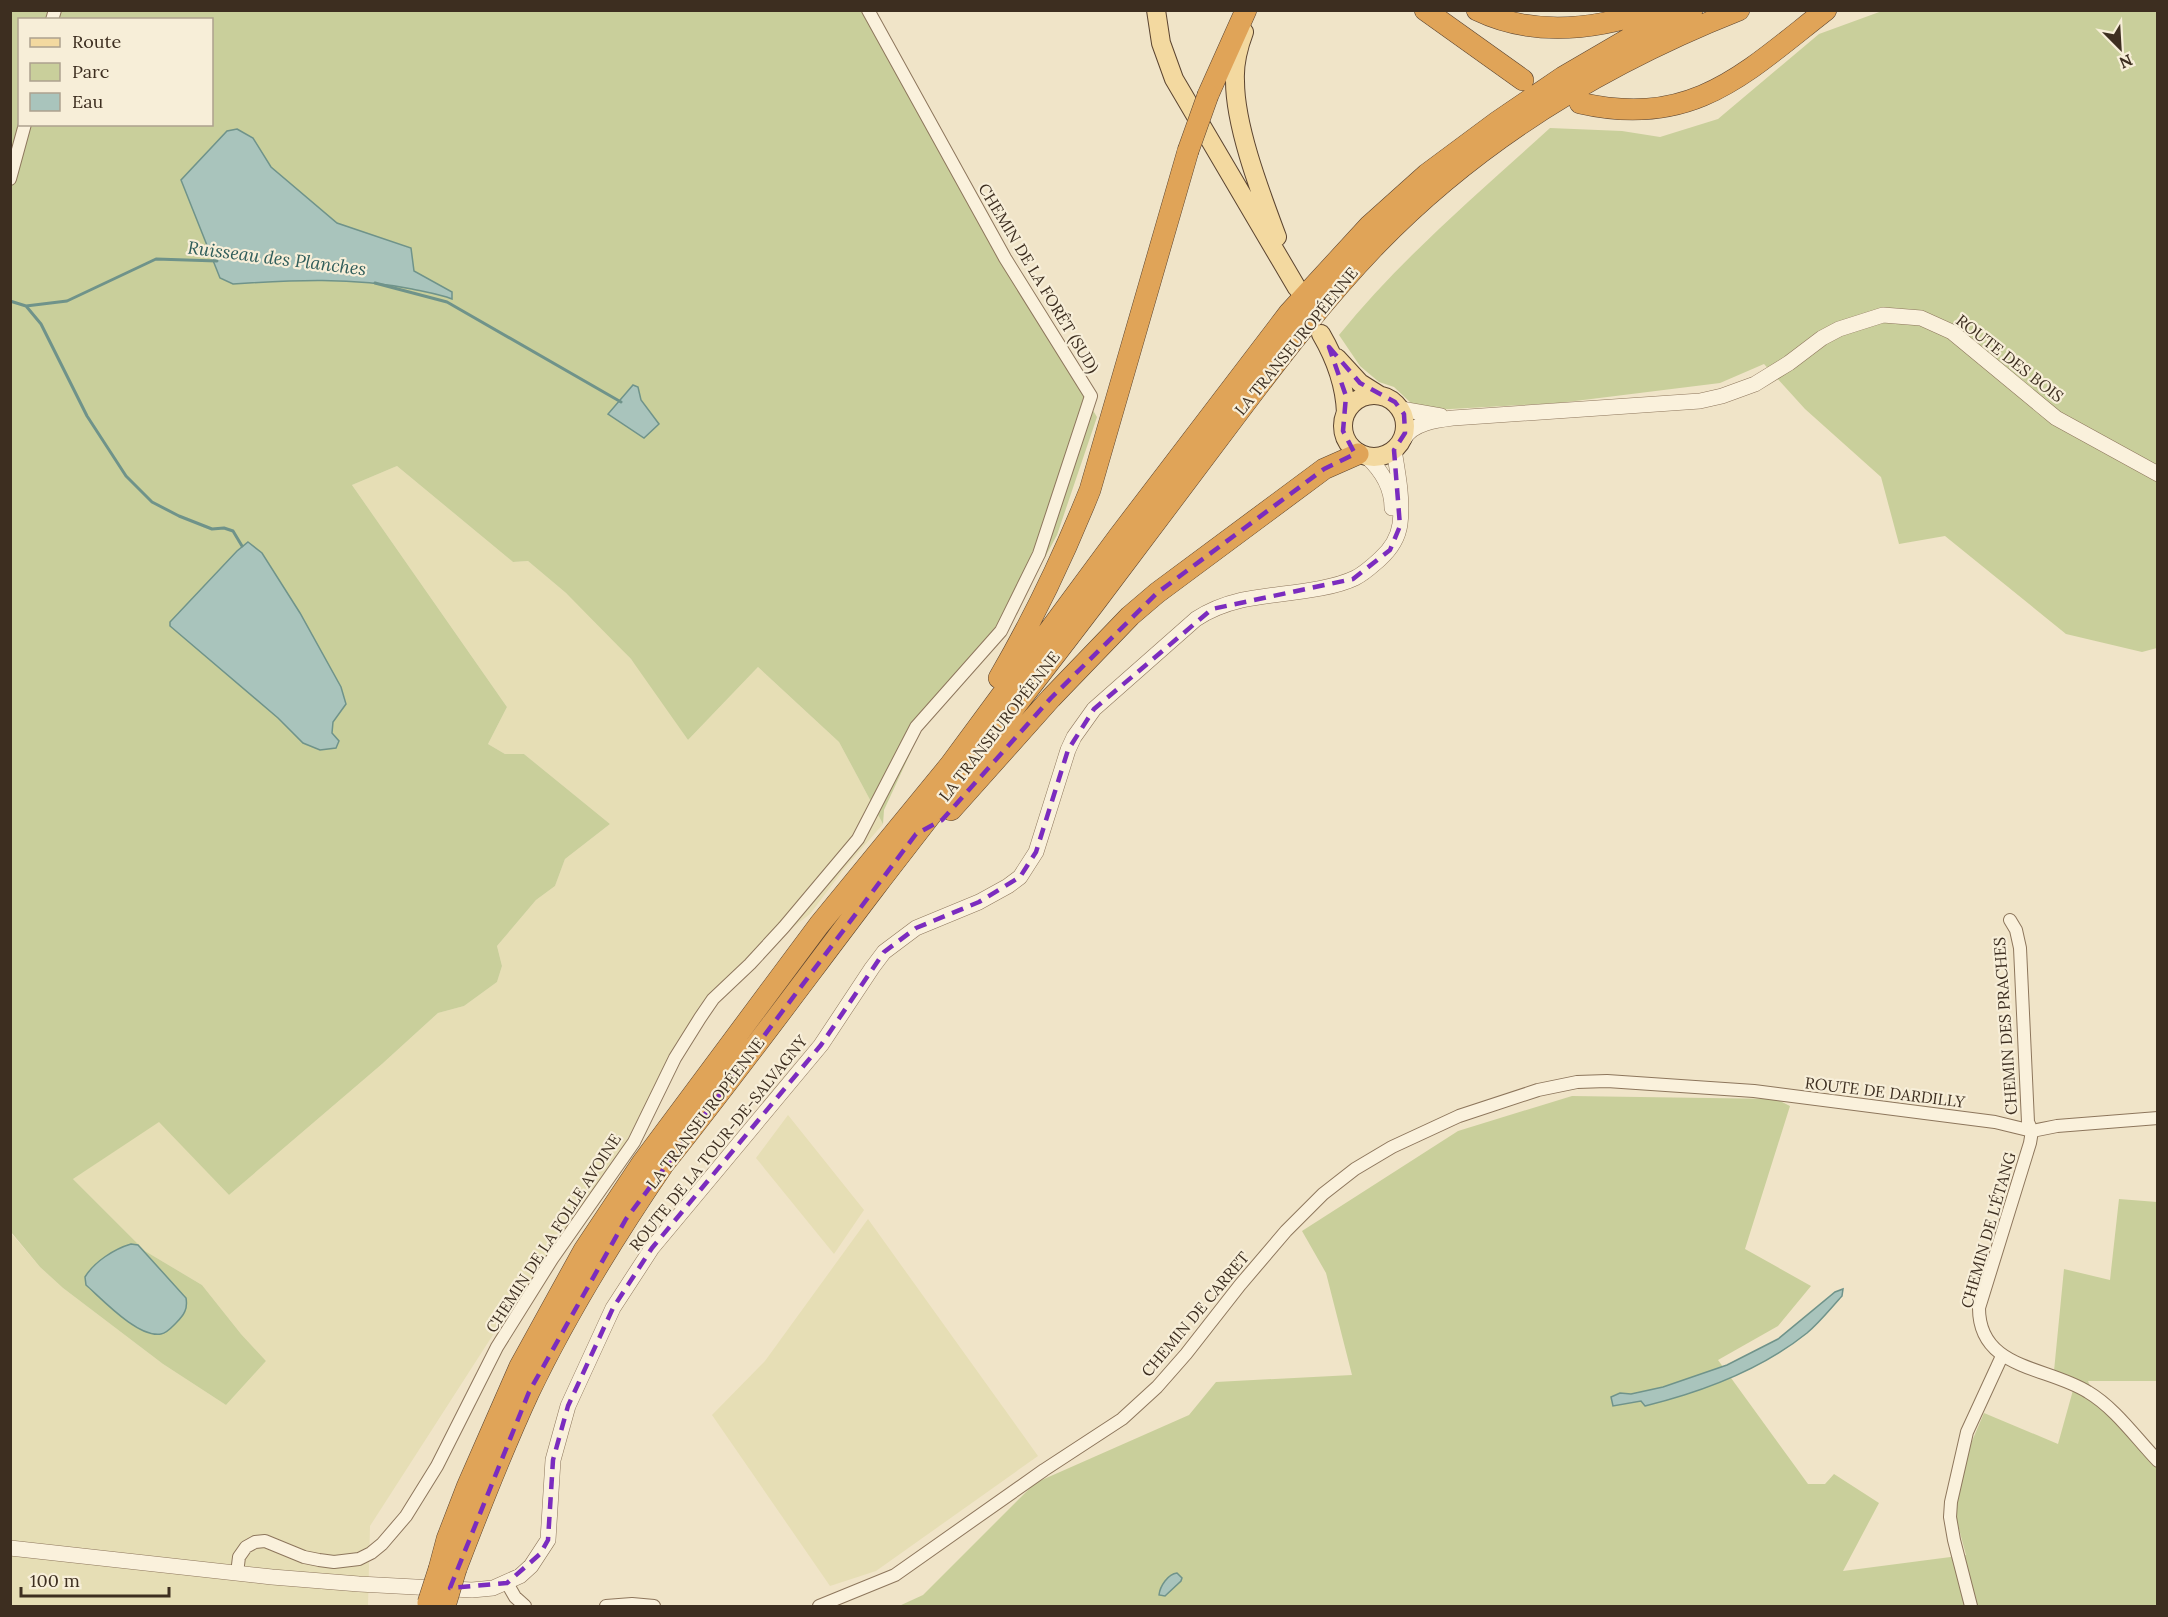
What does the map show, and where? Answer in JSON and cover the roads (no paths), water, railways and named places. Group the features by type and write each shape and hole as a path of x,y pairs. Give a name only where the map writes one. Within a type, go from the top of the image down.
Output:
{"highway":[{"path":"950,765 961,737 1025,635 1090,490 1188,150 1208,95 1246,10"},
{"path":"1425,10 1523,80"},
{"path":"1477,10 1520,25 1560,29 1591,26 1652,10"},
{"name":"LA TRANSEUROPÉENNE","path":"448,1569 459,1508 489,1433 520,1366 584,1250 649,1154 819,925 950,765 1119,536 1289,313 1369,226 1427,174 1563,77 1635,35 1692,10"},
{"name":"LA TRANSEUROPÉENNE","path":"433,1605 529,1392 554,1343 626,1219 663,1165 1332,292 1416,207 1454,175 1546,107 1659,44 1739,10"},
{"path":"1580,104 1626,110 1650,109 1692,100 1732,82 1756,66 1826,10"},
{"path":"916,834 942,820 1051,698 1130,616 1157,592 1324,469 1363,455"}],"main road":[{"path":"1156,10 1161,43 1174,79 1293,280 1261,194 1236,99 1235,64 1239,46 1254,10"},
{"path":"1346,413 1351,405 1369,395 1387,397 1401,409 1406,426 1399,445 1386,456 1363,455 1351,448 1343,431 1346,413 1344,388 1325,340 1360,383 1379,395"}],"street":[{"name":"CHEMIN DE LA FORÊT (SUD)","path":"784,927 858,839 916,727 1001,631 1039,554 1091,396 1005,258 868,10"},
{"path":"10,179 24,126"},
{"name":"ROUTE DES BOIS","path":"1399,445 1411,429 1453,418 1700,400 1722,396 1755,384 1839,328 1883,315 1921,318 1952,332 2056,418 2157,474"},
{"name":"ROUTE DES BOIS","path":"1401,409 1453,418"},
{"name":"ROUTE DE LA TOUR-DE-SALVAGNY","path":"10,1548 326,1582 472,1590 493,1588 520,1576 531,1566 548,1540 553,1460 568,1406 613,1308 652,1248 821,1046 884,952 916,928 980,902 1020,877 1036,852 1068,750 1094,709 1196,619 1212,609 1241,600 1353,579 1390,550 1400,526 1399,445"},
{"path":"1363,455 1380,469 1392,502 1392,526 1379,560"},
{"name":"CHEMIN DES PRACHES","path":"2010,920 2016,930 2020,948 2028,1122 2032,1131"},
{"name":"CHEMIN DE LA FOLLE AVOINE","path":"237,1573 240,1557 246,1547 255,1542 265,1541 304,1557 334,1562 350,1560 371,1553 398,1527 425,1487 497,1347 559,1249 634,1142 675,1058 700,1018 713,999 784,927"},
{"name":"ROUTE DE DARDILLY","path":"1607,1081 1754,1091 1995,1122 2032,1131 2057,1126 2157,1118"},
{"name":"CHEMIN DE CARRET","path":"819,1606 896,1575 1044,1470 1122,1419 1157,1387 1186,1354 1286,1231 1323,1194 1355,1169 1392,1147 1458,1116 1538,1090 1577,1082 1607,1081"},
{"name":"CHEMIN DE L'ÉTANG","path":"2002,1356 1988,1342 1982,1331 1979,1308 2032,1131"},
{"path":"1971,1606 1954,1540 1950,1517 1951,1502 1967,1432 2002,1356 2087,1391 2107,1407 2157,1461"},
{"path":"507,1583 514,1597 525,1606"},
{"path":"606,1606 632,1604 654,1606"}],"water":[{"path":"237,129 253,138 271,167 337,223 411,248 414,271 452,292 452,299 390,285 345,281 233,284 220,278 181,180 227,131"},
{"path":"633,385 638,387 641,400 659,424 644,438 608,414"},
{"path":"248,542 262,553 300,613 341,687 346,704 333,722 332,733 339,741 336,748 320,750 303,743 278,718 170,626 170,622"},
{"path":"131,1244 138,1245 186,1298 186,1309 179,1320 161,1334 152,1334 131,1324 86,1285 85,1277 99,1261"},
{"path":"1843,1289 1842,1296 1807,1333 1751,1369 1709,1387 1645,1406 1641,1401 1613,1406 1611,1397 1620,1393 1631,1394 1663,1387 1727,1365 1778,1339 1835,1292"},
{"path":"1177,1573 1182,1578 1181,1581 1165,1596 1159,1595 1165,1581"}],"waterway":[{"name":"Ruisseau des Planches","path":"26,306 67,301 156,259 217,261"},
{"name":"Ruisseau des Planches","path":"375,283 447,302 621,402"},
{"path":"10,301 26,306 41,324 87,416 126,476 152,502 212,529 224,528 233,531 242,546"}]}
